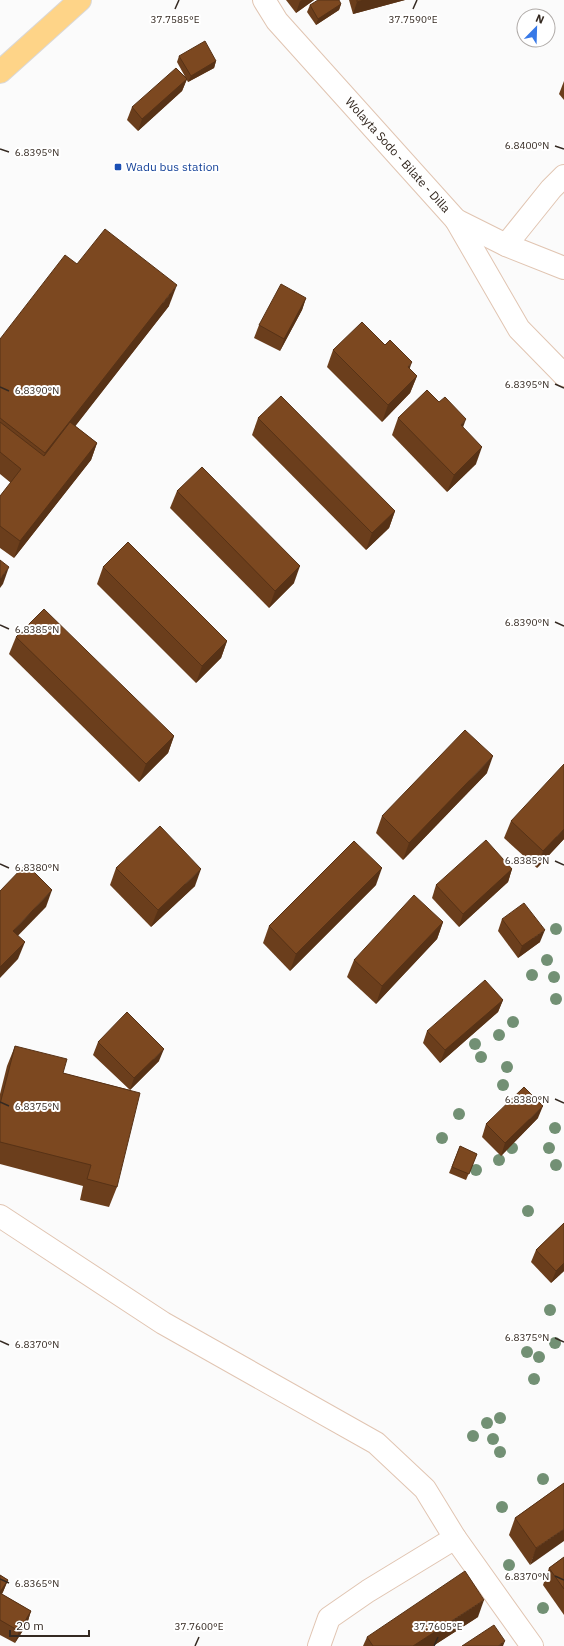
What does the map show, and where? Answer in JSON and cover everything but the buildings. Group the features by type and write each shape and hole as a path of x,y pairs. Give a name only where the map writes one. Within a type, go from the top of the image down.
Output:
{"main road":[{"path":"0,72 80,0"}],"street":[{"name":"Wolayta Sodo - Bilate - Dilla","path":"264,0 277,21 456,220 506,245 564,268"},
{"path":"506,245 551,189 564,176"},
{"path":"456,220 519,329 564,375"},
{"path":"0,1216 163,1323 376,1443 425,1489 455,1538 532,1646"},
{"path":"319,1646 329,1618 368,1591 455,1538"}],"place":[{"name":"Wadu bus station","path":"118,167"}]}
